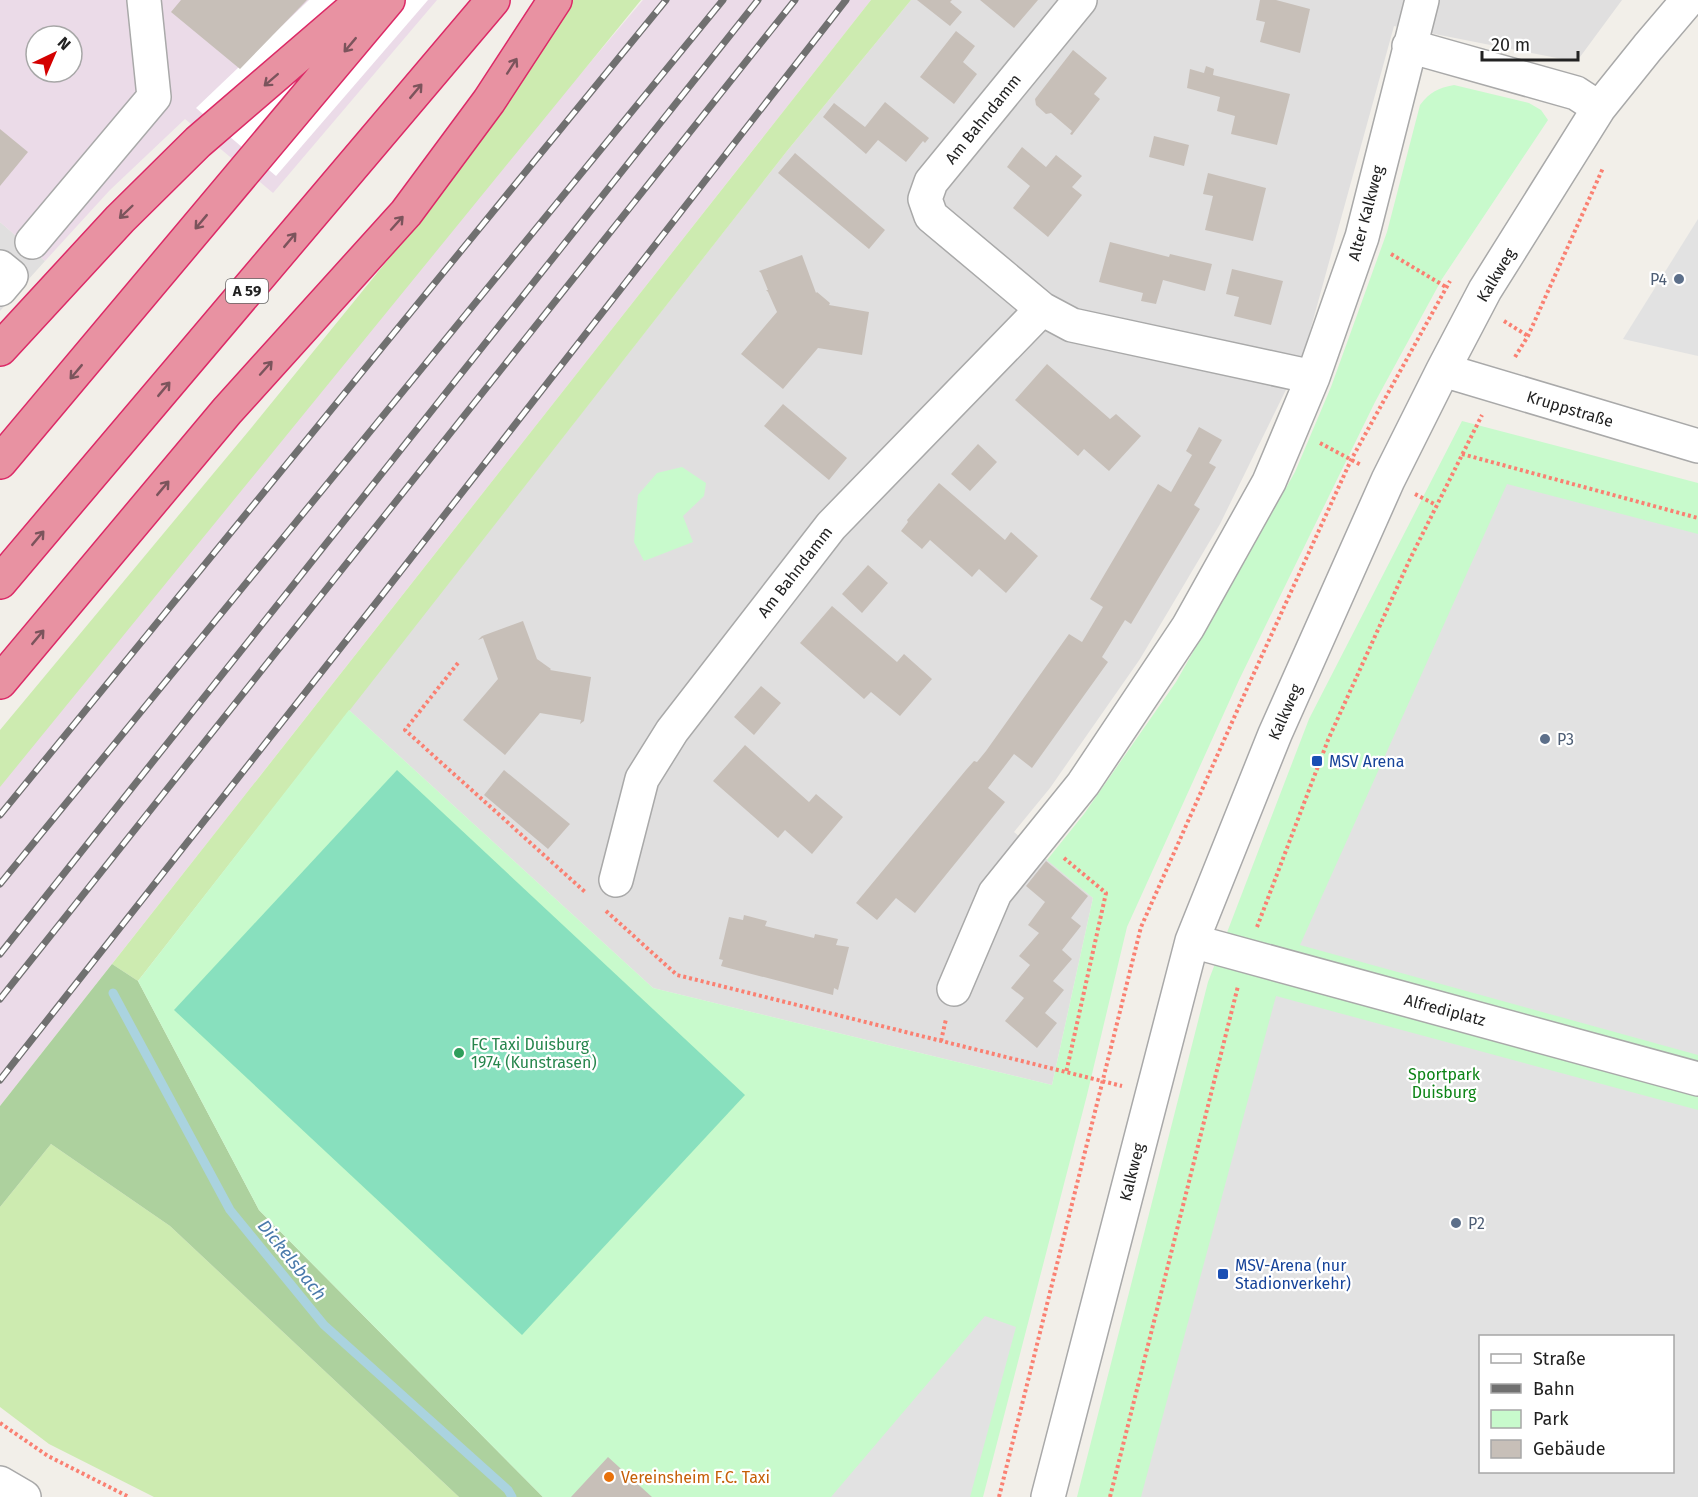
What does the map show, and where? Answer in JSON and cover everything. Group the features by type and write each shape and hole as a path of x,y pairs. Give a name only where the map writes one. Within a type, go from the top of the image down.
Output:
{"highway":[{"path":"0,349 120,219 198,142 363,0"},
{"path":"0,462 388,0"},
{"name":"A 59","path":"0,582 493,0"},
{"path":"0,682 227,411 406,213 489,101 555,0"}],"street":[{"path":"32,242 154,97 144,0"},
{"name":"Am Bahndamm","path":"1080,0 931,182 925,199 931,216 1042,309 1072,325 1313,377"},
{"name":"Alter Kalkweg","path":"1313,377 1362,237 1422,0"},
{"name":"Kalkweg","path":"1048,1497 1192,941 1275,734 1388,480 1485,290 1599,108 1688,0"},
{"path":"1409,45 1576,93 1599,108"},
{"path":"0,267 11,276 0,289"},
{"name":"Am Bahndamm","path":"602,887 642,779 672,731 831,526 1042,309"},
{"name":"Kruppstraße","path":"1443,370 1698,446"},
{"path":"954,989 995,893 1083,784 1188,627 1269,482 1313,377"},
{"name":"Alfrediplatz","path":"1192,941 1698,1079"},
{"path":"0,1483 24,1497"}],"path":[{"path":"1110,1497 1246,956 1328,740 1410,559 1497,387 1528,336 1609,158"},
{"path":"1362,237 1455,293"},
{"path":"1501,320 1528,336"},
{"path":"1292,428 1367,468"},
{"path":"1462,454 1698,518"},
{"path":"458,663 405,730 602,887"},
{"path":"1040,837 1106,893 1066,1073"},
{"path":"605,910 677,975 1066,1073 1152,1092"},
{"path":"0,1423 48,1456 129,1497"}],"shaded area":[{"path":"0,0 437,0 273,193 185,119 110,190 45,261 0,222"},
{"path":"643,0 871,0 0,1106 0,784 439,241"},
{"path":"911,0 1622,0 1580,57 1572,61 1394,26 1304,353 1220,524 1140,659 1050,788 1014,832 1093,898 1052,1085 653,988 349,710 787,151"},
{"name":"P4","path":"1698,219 1698,356 1623,339"},
{"path":"0,222 45,261 0,311"},
{"name":"P3","path":"1507,484 1698,534 1698,1055 1300,945"},
{"name":"P2","path":"1276,996 1698,1110 1698,1497 1141,1497"},
{"path":"985,1316 1016,1327 970,1497 831,1497"}],"green space":[{"path":"569,0 641,0 0,787 0,730 417,224"},
{"path":"871,0 911,0 787,151 138,981 112,964"},
{"path":"1454,85 1529,103 1541,110 1548,120 1442,279 1375,402 1239,680 1127,927 1087,1095 983,1497 543,1497 259,1210 138,981 349,710 653,988 1052,1085 1093,898 1047,860 1084,814 1176,682 1295,472 1331,387 1387,232 1420,105 1435,91"},
{"name":"Sportpark Duisburg","path":"1462,421 1698,483 1698,1497 1077,1497 1208,982 1309,719"},
{"path":"682,467 706,483 704,496 683,516 693,542 644,561 634,542 638,495 657,473"},
{"name":"FC Taxi Duisburg 1974 (Kunstrasen)","path":"397,770 745,1095 522,1335 174,1010"},
{"path":"112,964 138,981 259,1210 543,1497 459,1497 170,1226 51,1144 0,1207 0,1106"},
{"path":"51,1144 170,1226 459,1497 154,1497 49,1444 0,1407 0,1207"}],"pier":[{"path":"309,0 428,0 276,176 196,108"}],"building":[{"path":"181,0 307,0 240,69 171,12"},
{"path":"917,0 952,0 950,2 962,12 950,26"},
{"path":"980,0 1038,0 1014,28"},
{"path":"1260,0 1276,0 1310,9 1300,53 1260,42 1265,22 1256,20"},
{"path":"956,31 975,46 963,62 977,74 954,104 920,77"},
{"path":"1073,50 1107,78 1094,94 1100,99 1072,135 1070,134 1072,131 1051,113 1046,114 1036,105 1035,99"},
{"path":"1206,66 1214,69 1213,75 1290,94 1277,145 1231,134 1235,116 1217,111 1220,97 1187,88 1190,69 1204,73"},
{"path":"885,102 929,138 925,143 923,141 906,162 878,140 866,154 823,117 834,103 865,127"},
{"path":"0,129 28,152 0,186"},
{"path":"1154,136 1189,145 1184,166 1149,157"},
{"path":"1022,147 1046,167 1056,155 1082,176 1072,187 1082,195 1048,237 1013,208 1030,186 1007,167"},
{"path":"795,153 885,230 869,249 778,173"},
{"path":"1208,173 1266,188 1253,241 1205,230 1213,196 1203,194"},
{"path":"1110,242 1169,257 1170,254 1212,264 1205,291 1163,280 1156,304 1141,301 1143,293 1099,282"},
{"path":"802,255 816,293 830,303 829,305 869,312 862,355 818,348 783,389 741,354 777,312 759,271"},
{"path":"1232,269 1283,281 1271,325 1234,316 1239,297 1226,294"},
{"path":"1047,364 1110,419 1116,414 1141,436 1109,471 1084,449 1078,456 1015,400"},
{"path":"783,404 847,458 829,480 764,426"},
{"path":"1199,427 1222,440 1209,463 1216,467 1194,505 1200,509 1131,624 1125,620 1102,657 1108,662 1032,768 1014,754 988,788 1005,802 915,913 896,898 877,920 856,903 966,770 986,751 1069,634 1082,642 1103,607 1090,599 1158,484 1171,492 1192,455 1186,451"},
{"path":"978,444 997,462 970,491 951,474"},
{"path":"939,483 1005,540 1011,532 1038,556 1006,593 979,569 972,577 930,540 922,549 901,531 908,522 907,520"},
{"path":"868,565 888,583 862,613 842,594"},
{"path":"832,606 897,662 904,654 932,679 900,716 871,692 864,699 800,643"},
{"path":"523,621 537,659 550,670 591,677 584,721 580,724 581,720 540,713 505,755 463,720 498,679 483,638 478,640 482,636"},
{"path":"761,686 781,703 754,735 734,717"},
{"path":"745,745 809,802 816,794 843,817 812,854 785,830 778,838 713,781"},
{"path":"504,770 570,824 548,849 484,795"},
{"path":"1046,861 1088,896 1071,918 1081,926 1062,950 1072,959 1053,981 1064,990 1045,1013 1057,1023 1037,1048 1005,1021 1024,998 1011,988 1030,965 1019,956 1039,933 1028,925 1045,902 1026,886"},
{"path":"744,915 767,921 765,926 814,938 815,934 838,939 836,945 849,947 838,990 834,988 833,995 721,966 723,960 719,959 729,917 743,920"},
{"name":"Vereinsheim F.C. Taxi","path":"608,1457 652,1497 571,1497"}],"waterway":[{"name":"Dickelsbach","path":"113,993 230,1210 324,1325 508,1490 512,1497"}],"railway":[{"path":"0,815 666,0"},
{"path":"0,884 723,0"},
{"path":"0,954 758,0"},
{"path":"0,999 795,0"},
{"path":"0,1080 846,0"}],"place":[{"name":"P4","path":"1679,279"},
{"name":"P3","path":"1545,739"},
{"name":"MSV Arena","path":"1317,761"},
{"name":"FC Taxi Duisburg 1974 (Kunstrasen)","path":"459,1053"},
{"name":"P2","path":"1456,1223"},
{"name":"MSV-Arena (nur Stadionverkehr)","path":"1223,1274"},
{"name":"Vereinsheim F.C. Taxi","path":"609,1477"}]}
